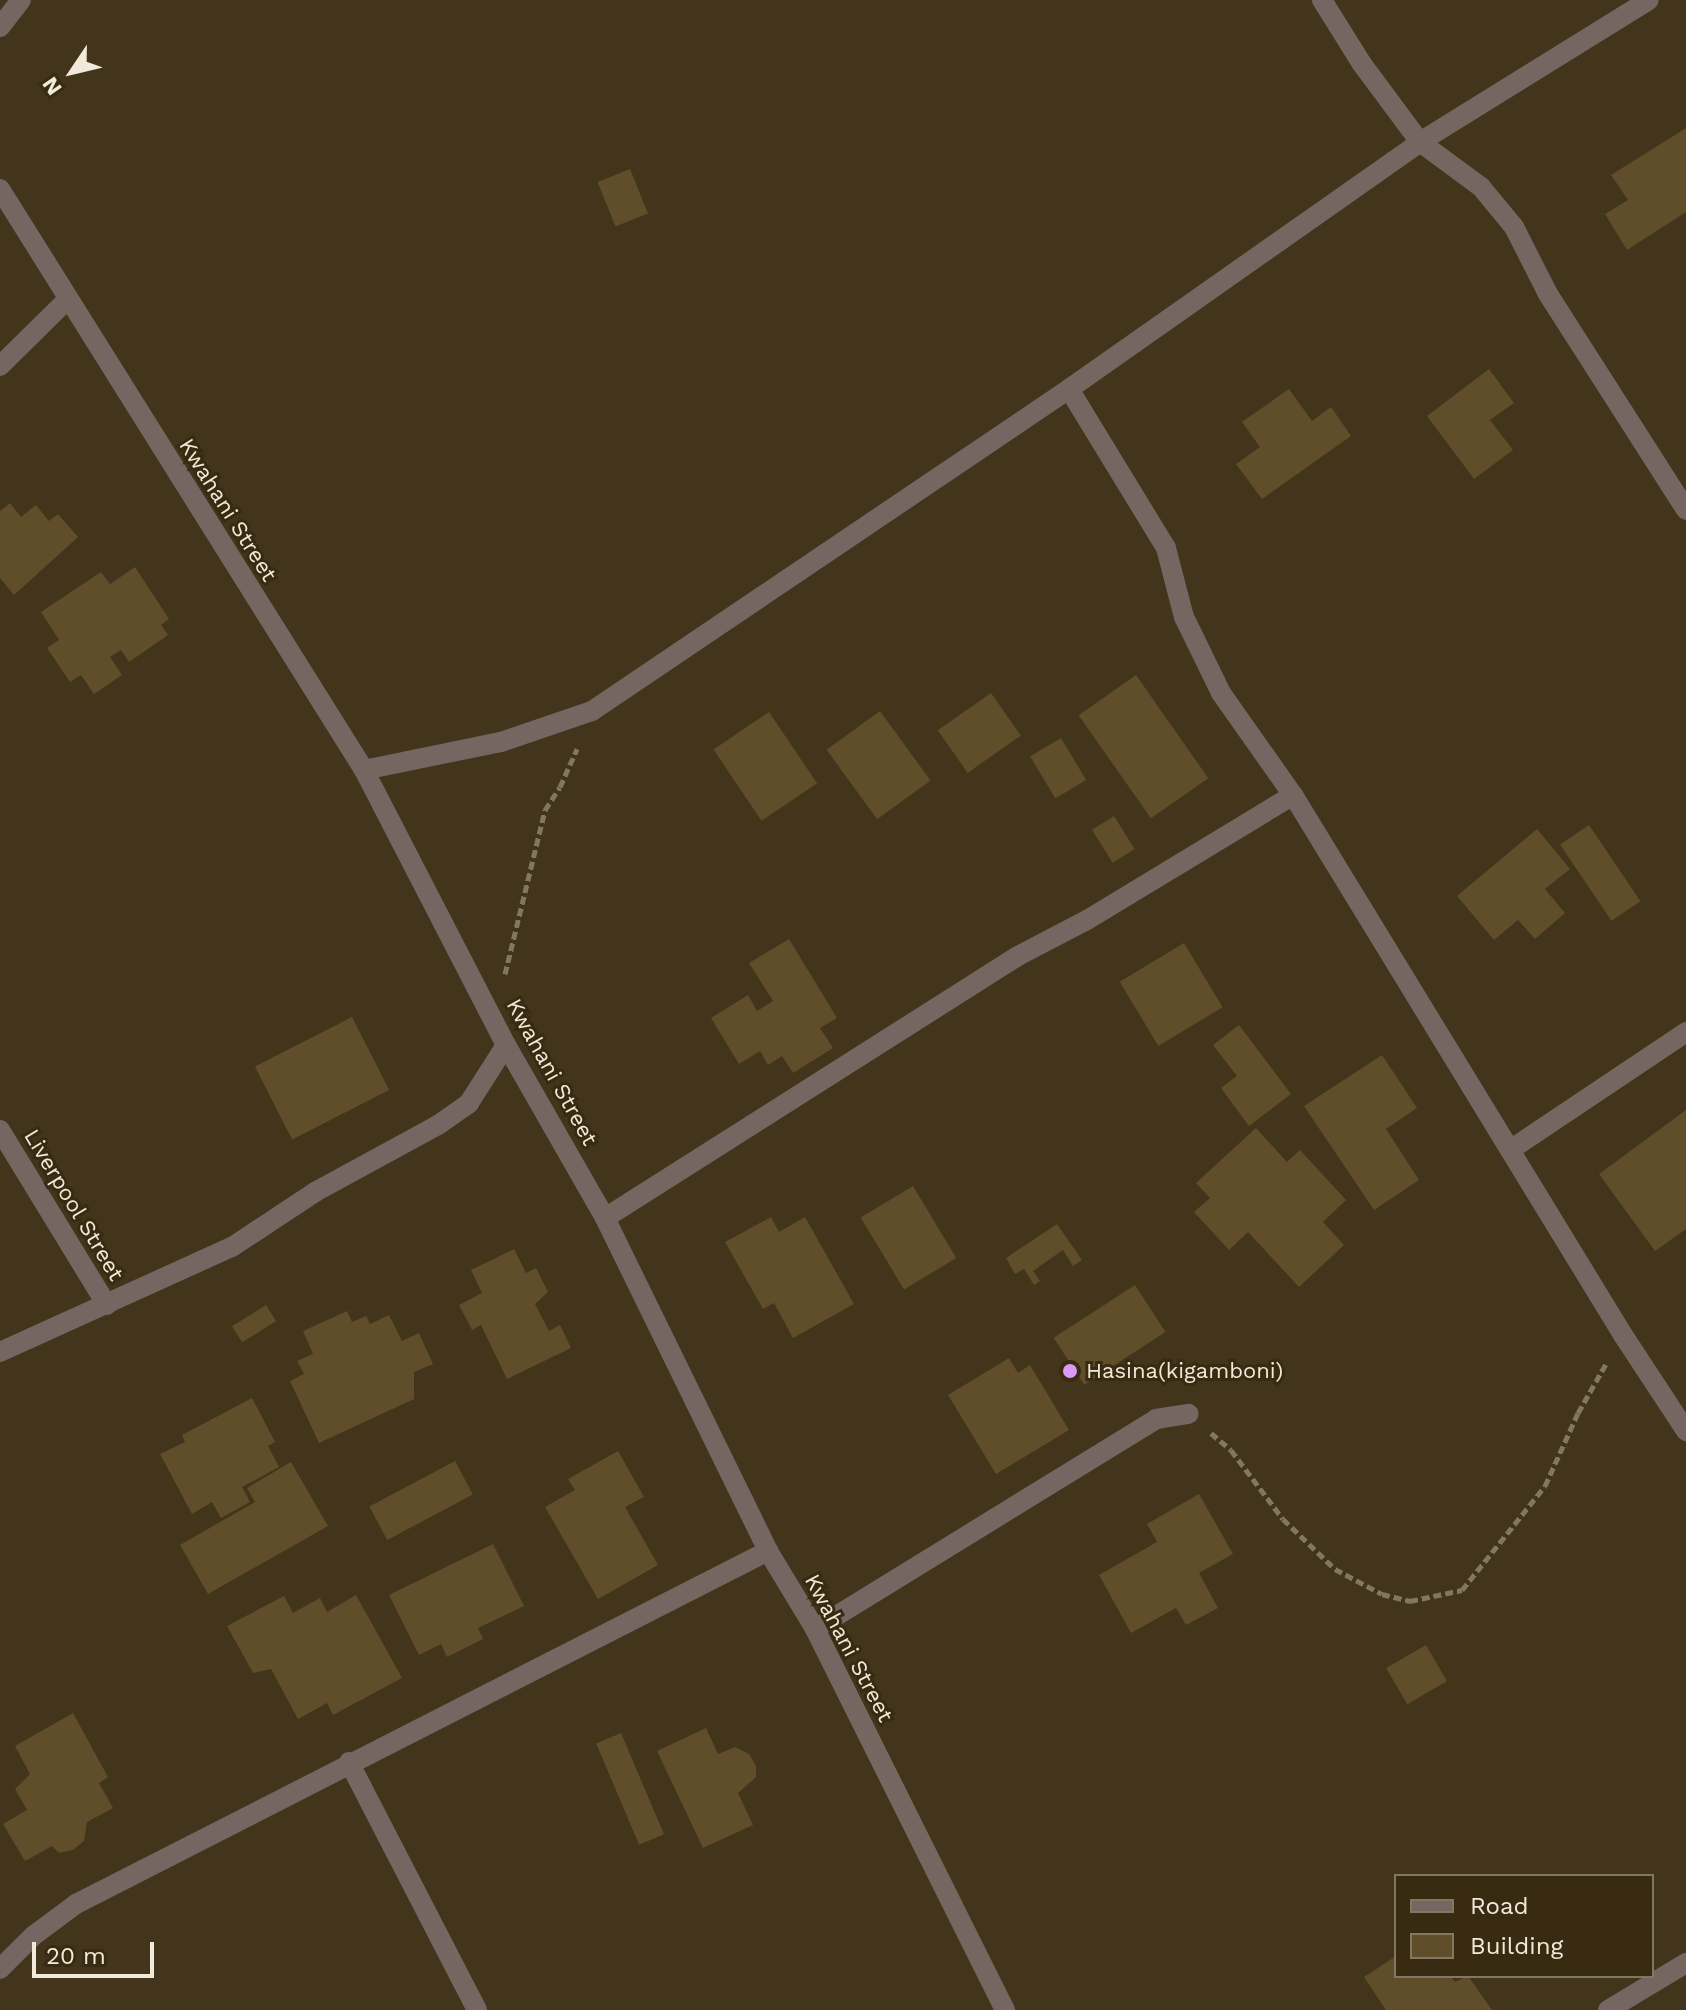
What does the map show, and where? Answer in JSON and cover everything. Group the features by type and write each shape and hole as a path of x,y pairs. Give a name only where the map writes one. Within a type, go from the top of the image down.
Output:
{"street":[{"path":"0,6 21,0"},
{"path":"0,27 21,0"},
{"path":"1322,0 1362,64 1420,142 1481,187 1514,227 1548,294 1686,510"},
{"path":"364,770 501,742 592,711 1069,389 1420,142 1649,0"},
{"name":"Kwahani Street","path":"0,189 364,770 506,1045 605,1218 768,1551 815,1629 1005,2010"},
{"path":"0,366 67,300"},
{"path":"1069,389 1166,548 1184,617 1221,693 1293,795 1623,1335 1686,1431"},
{"path":"605,1218 1018,956 1087,920 1293,795"},
{"path":"1510,1150 1686,1032"},
{"path":"0,1352 232,1247 315,1192 438,1125 469,1103 506,1045"},
{"name":"Liverpool Street","path":"0,1130 107,1305"},
{"path":"815,1629 1156,1419 1189,1414"},
{"path":"0,1969 33,1936 76,1904 349,1762 768,1551"},
{"path":"349,1762 477,2010"},
{"path":"1608,2010 1686,1963"}],"path":[{"path":"495,1019 516,919 545,810 560,787 592,711"},
{"path":"1189,1414 1231,1450 1283,1519 1335,1569 1382,1594 1410,1601 1462,1590 1517,1522 1545,1486 1578,1413 1623,1335"}],"building":[{"path":"1686,128 1686,212 1627,250 1605,214 1628,200 1611,175"},
{"path":"630,169 648,214 616,227 598,182"},
{"path":"1489,369 1514,403 1490,420 1513,450 1474,479 1427,416"},
{"path":"1289,389 1312,421 1331,407 1351,436 1262,499 1236,464 1260,447 1242,422"},
{"path":"10,503 21,517 36,505 49,521 58,514 78,537 14,595 0,578 0,511"},
{"path":"135,567 169,619 161,625 168,635 129,662 121,650 110,657 122,675 94,694 81,675 70,682 47,648 59,640 41,612 101,572 110,584"},
{"path":"1136,675 1208,778 1151,818 1079,715"},
{"path":"991,693 1021,736 968,773 938,730"},
{"path":"880,711 931,781 877,819 827,750"},
{"path":"769,712 817,783 762,821 713,749"},
{"path":"1061,738 1086,780 1055,799 1030,757"},
{"path":"1114,816 1135,849 1113,863 1092,830"},
{"path":"1589,825 1640,901 1611,921 1560,845"},
{"path":"1537,829 1570,869 1545,889 1565,913 1535,939 1518,920 1494,940 1457,896"},
{"path":"789,939 837,1018 820,1028 833,1048 793,1073 782,1056 768,1065 760,1051 739,1064 711,1018 748,995 757,1011 773,1001 749,963"},
{"path":"1184,943 1223,1007 1158,1046 1120,982"},
{"path":"352,1017 389,1090 292,1140 255,1066"},
{"path":"1239,1025 1291,1094 1249,1126 1221,1088 1237,1076 1213,1045"},
{"path":"1382,1055 1417,1108 1386,1129 1419,1180 1374,1210 1304,1106"},
{"path":"1686,1110 1686,1229 1655,1251 1599,1174"},
{"path":"1256,1128 1287,1162 1300,1150 1346,1200 1323,1222 1344,1245 1299,1287 1248,1232 1229,1250 1194,1212 1210,1198 1196,1183"},
{"path":"913,1186 956,1258 904,1289 861,1217"},
{"path":"771,1217 779,1232 805,1217 854,1304 793,1338 774,1303 763,1309 725,1242"},
{"path":"1057,1224 1082,1260 1073,1266 1063,1250 1033,1271 1040,1281 1034,1285 1024,1269 1015,1274 1006,1258"},
{"path":"514,1249 526,1273 536,1268 548,1292 535,1304 549,1331 560,1325 571,1348 507,1379 481,1325 472,1330 459,1305 482,1293 471,1270"},
{"path":"1135,1285 1165,1332 1084,1385 1054,1338"},
{"path":"266,1305 276,1321 242,1342 232,1326"},
{"path":"347,1311 352,1322 366,1316 370,1324 389,1315 402,1341 419,1333 433,1364 414,1372 414,1399 319,1443 290,1381 304,1374 297,1361 313,1354 303,1331"},
{"path":"1009,1358 1018,1373 1030,1365 1069,1430 996,1474 948,1395"},
{"path":"252,1398 275,1442 268,1446 279,1467 242,1487 250,1502 221,1518 212,1502 192,1514 160,1454 185,1442 182,1435"},
{"path":"618,1451 644,1497 625,1507 658,1565 598,1599 545,1507 575,1490 568,1479"},
{"path":"455,1461 473,1495 387,1540 369,1507"},
{"path":"291,1462 328,1526 208,1594 180,1545 255,1502 247,1488"},
{"path":"1199,1494 1233,1554 1199,1573 1218,1608 1186,1625 1176,1608 1131,1633 1099,1575 1157,1542 1147,1524"},
{"path":"493,1544 524,1606 478,1628 483,1639 447,1657 441,1644 419,1655 389,1595"},
{"path":"356,1595 402,1678 333,1715 327,1703 298,1719 271,1669 253,1673 227,1626 284,1596 293,1613 320,1598 327,1612"},
{"path":"1426,1645 1447,1681 1407,1704 1386,1668"},
{"path":"73,1713 108,1777 99,1783 113,1808 87,1822 84,1841 73,1850 59,1853 52,1846 25,1861 3,1824 27,1810 15,1789 30,1774 15,1746"},
{"path":"706,1728 718,1754 735,1747 749,1754 756,1766 756,1777 738,1793 753,1825 703,1848 657,1751"},
{"path":"621,1733 664,1834 639,1845 596,1744"},
{"path":"1394,1957 1394,1978 1452,1978 1455,1982 1469,1978 1492,2010 1386,2010 1364,1977"}],"place":[{"name":"Hasina(kigamboni)","path":"1070,1371"}]}
